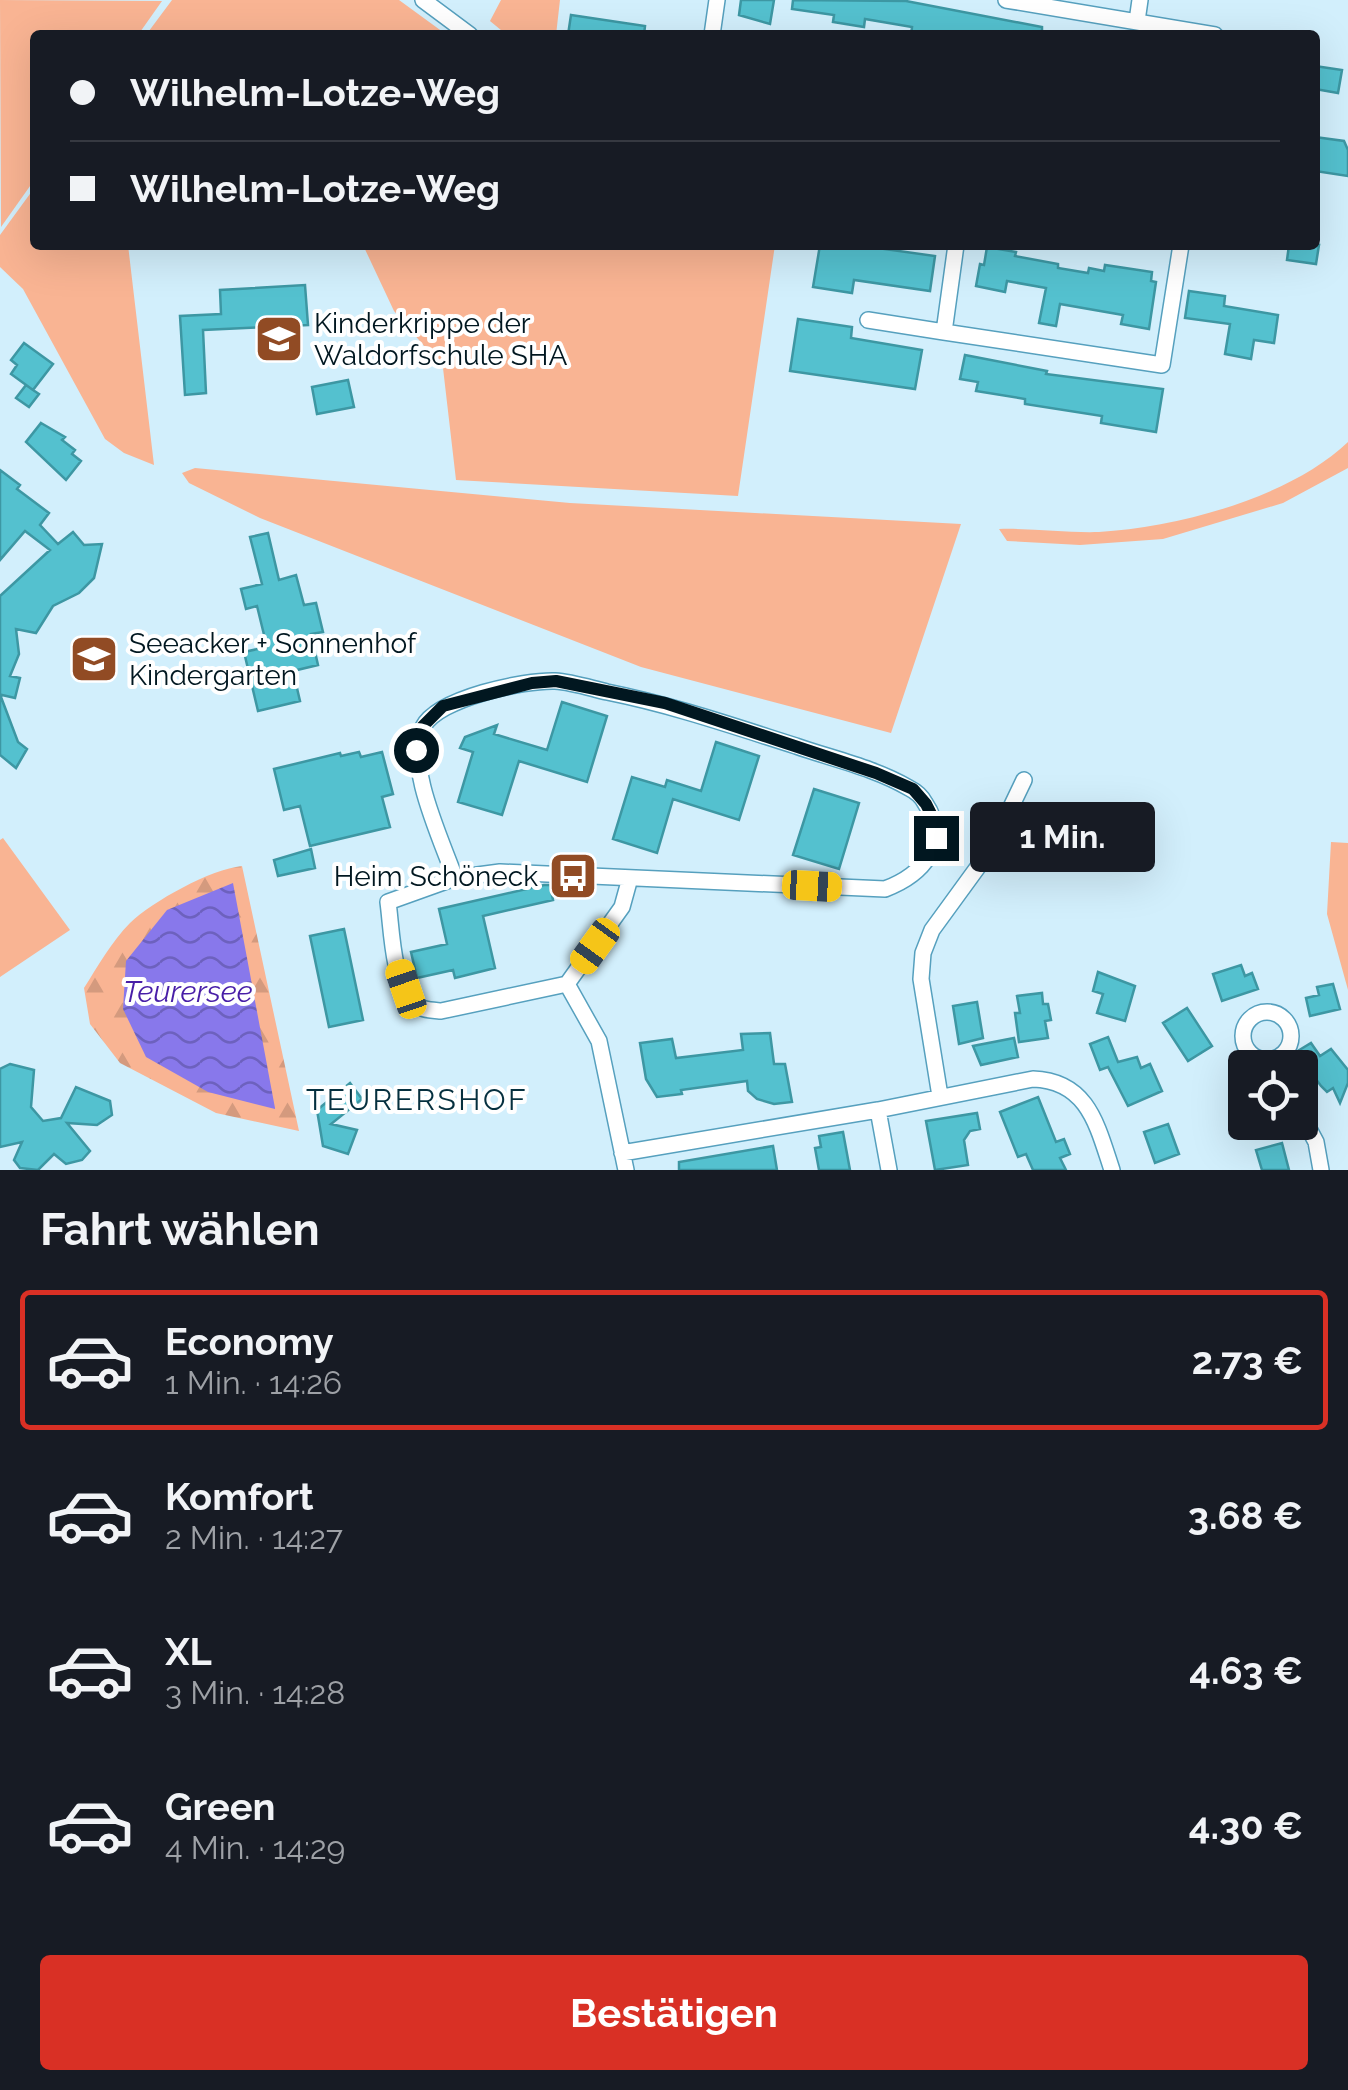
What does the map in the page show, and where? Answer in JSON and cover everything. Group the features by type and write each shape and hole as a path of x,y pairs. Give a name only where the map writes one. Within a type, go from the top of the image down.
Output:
{"street":[{"path":"423,0 463,30"},
{"path":"713,30 717,0"},
{"path":"1006,0 1187,30"},
{"path":"1137,21 1140,0"},
{"path":"944,332 955,250"},
{"path":"868,320 1162,364 1180,250"},
{"path":"455,878 418,770 416,750 421,728 443,706 532,683 556,681 665,703 876,773 913,789 935,822 936,838 930,858 921,870 885,889 500,872 455,878 388,902 396,961 413,1004 441,1011 567,984 622,907 630,878"},
{"path":"940,1096 920,979 924,952 932,930 1014,808 1024,780"},
{"path":"567,984 599,1040 626,1170"},
{"path":"622,1152 878,1110 1033,1079 1054,1080 1073,1089 1101,1135 1112,1170"},
{"path":"878,1110 889,1170"},
{"path":"1315,1140 1322,1170"}],"green space":[{"path":"0,0 162,1 142,30 30,30 30,186 1,227"},
{"path":"172,0 399,0 440,30 150,30"},
{"path":"501,0 560,0 557,30 501,30 490,21"},
{"path":"30,194 30,250 129,250 154,465 124,453 105,439 23,289 0,267 0,235"},
{"path":"365,250 774,250 738,496 456,480 443,368 394,311"},
{"path":"1348,442 1348,468 1283,503 1163,539 1080,545 1007,541 999,529 1099,532 1197,516 1264,494 1295,479"},
{"path":"195,468 570,503 961,524 891,733 641,667 260,518 189,483 182,473"},
{"path":"3,838 70,930 0,977 0,840"},
{"path":"1331,842 1348,843 1348,990 1327,914"},
{"name":"Teurersee","path":"242,866 299,1131 216,1113 120,1063 90,1024 84,988 130,923 183,887"}],"water":[{"name":"Teurersee","path":"233,883 275,1109 208,1092 146,1057 123,1009 126,961 167,910"}],"building":[{"path":"741,0 774,0 770,24 739,15"},
{"path":"793,0 906,1 1042,30 912,30 912,27 865,19 864,27 833,22 834,15 792,9"},
{"path":"571,15 645,26 645,30 569,30"},
{"path":"1320,67 1342,70 1338,93 1320,90"},
{"path":"1320,138 1344,141 1348,176 1320,172"},
{"path":"819,250 892,250 935,256 930,291 854,280 852,293 813,287"},
{"path":"986,250 1004,250 1016,252 1015,256 1058,264 1058,268 1088,273 1089,268 1104,271 1105,265 1152,272 1151,281 1156,282 1149,329 1121,324 1123,315 1060,304 1056,326 1039,323 1046,288 1007,281 1005,292 976,286 980,264 984,265"},
{"path":"1288,250 1318,250 1316,264 1287,260"},
{"path":"305,285 308,325 203,330 206,393 185,395 180,316 221,314 220,290"},
{"path":"1189,291 1225,296 1224,306 1278,315 1274,343 1254,340 1251,359 1225,354 1230,324 1185,318"},
{"path":"798,319 852,327 851,338 922,350 915,389 790,371"},
{"path":"24,343 53,364 33,390 11,374 17,365 11,360"},
{"path":"965,355 1047,371 1046,374 1163,389 1156,432 1101,423 1102,416 1025,404 1025,399 976,391 978,382 960,379"},
{"path":"348,380 354,407 317,414 312,387"},
{"path":"26,385 39,394 29,407 16,398"},
{"path":"41,423 65,437 62,440 81,461 66,480 26,442"},
{"path":"0,470 20,485 17,489 49,513 40,525 58,544 73,532 84,545 102,544 94,578 79,593 53,606 36,633 16,629 19,654 10,676 20,678 15,698 1,697 18,742 27,749 16,768 0,755 0,596 50,550 25,531 0,560"},
{"path":"268,533 279,580 296,575 304,605 316,603 323,632 311,634 318,665 293,671 300,701 258,711 244,652 267,647 257,606 246,609 241,589 262,584 250,537"},
{"path":"562,702 607,716 587,782 519,761 502,815 458,802 473,752 460,748 465,737 497,725 494,734 547,750"},
{"path":"716,742 759,756 739,820 673,799 657,853 613,839 632,777 665,787 667,780 701,791"},
{"path":"359,752 361,757 382,752 393,794 382,797 390,827 310,846 300,806 284,810 274,769"},
{"path":"814,789 859,803 839,869 793,855"},
{"path":"311,849 315,868 278,876 274,860"},
{"path":"550,885 553,900 483,916 495,968 455,978 453,970 417,978 411,952 447,944 439,909"},
{"path":"344,929 363,1020 329,1027 310,936"},
{"path":"1241,965 1245,976 1252,973 1258,989 1222,1001 1213,974"},
{"path":"1098,972 1135,986 1125,1021 1097,1013 1103,994 1093,991"},
{"path":"1333,984 1340,1009 1310,1016 1306,998 1319,995 1317,987"},
{"path":"1042,993 1051,1020 1045,1021 1048,1038 1019,1042 1017,996"},
{"path":"977,1002 983,1038 959,1044 953,1006"},
{"path":"1187,1008 1212,1046 1188,1061 1163,1023"},
{"path":"770,1033 774,1064 785,1064 792,1102 774,1104 757,1099 748,1091 747,1081 657,1097 646,1079 640,1043 672,1039 676,1058 743,1050 741,1034"},
{"path":"1108,1037 1118,1062 1137,1057 1141,1068 1150,1064 1162,1091 1128,1106 1108,1067 1100,1070 1090,1044"},
{"path":"1014,1038 1018,1057 981,1065 973,1046"},
{"path":"1331,1049 1348,1070 1348,1083 1340,1103 1333,1088 1327,1092 1321,1086 1318,1053 1320,1056"},
{"path":"10,1064 34,1070 31,1107 43,1121 61,1118 76,1087 110,1101 112,1115 97,1125 67,1123 90,1151 82,1160 66,1164 54,1154 38,1170 20,1168 14,1160 22,1142 0,1147 0,1069"},
{"path":"350,1083 362,1099 331,1124 357,1130 348,1154 323,1146 317,1110"},
{"path":"1038,1097 1056,1142 1064,1139 1070,1154 1060,1158 1066,1170 1033,1170 1026,1154 1018,1157 1000,1112"},
{"path":"977,1113 980,1129 970,1131 964,1140 968,1165 935,1170 926,1121"},
{"path":"1168,1124 1179,1154 1155,1163 1144,1132"},
{"path":"843,1132 850,1170 819,1170 815,1148 821,1147 819,1136"},
{"path":"1282,1143 1289,1170 1262,1170 1256,1150"},
{"path":"773,1146 777,1170 679,1170 679,1162"}],"place":[{"name":"Kinderkrippe der Waldorfschule SHA","path":"279,339"},
{"name":"Seeacker + Sonnenhof Kindergarten","path":"94,659"},
{"name":"Heim Schöneck","path":"573,876"}],"district":[{"name":"TEURERSHOF","path":"417,1100"}],"route":[{"path":"416,750 421,728 443,706 532,683 556,681 665,703 876,773 913,789 935,822 936,838"}]}
